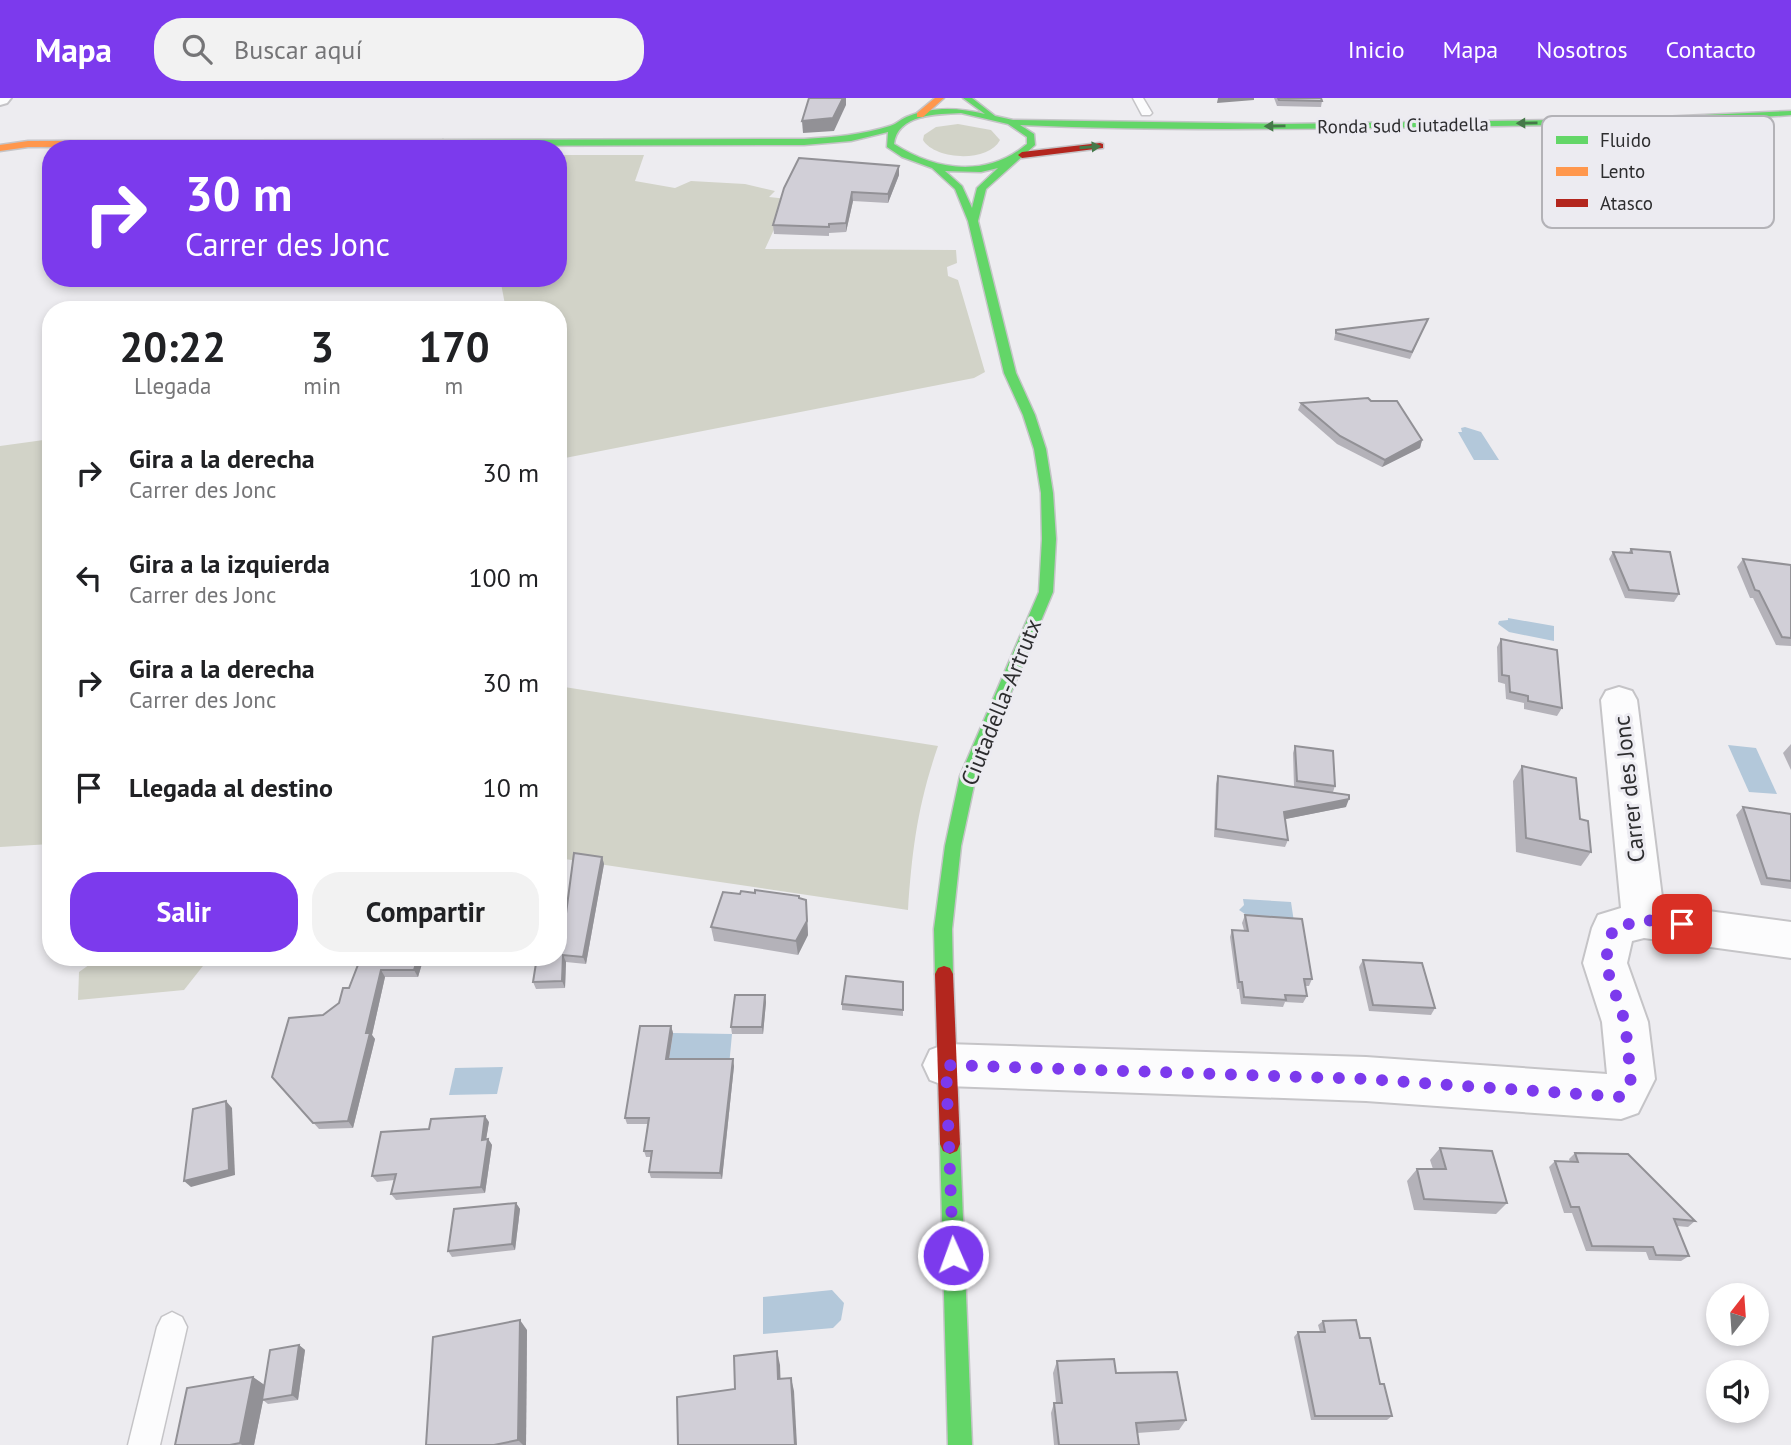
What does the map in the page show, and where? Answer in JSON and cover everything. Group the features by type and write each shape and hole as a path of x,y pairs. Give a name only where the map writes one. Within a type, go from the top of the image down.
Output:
{"main road":[{"path":"567,143 804,142 851,138 893,128 920,115 940,98"},
{"path":"967,98 992,115"},
{"path":"920,115 961,111 992,115"},
{"name":"Ronda sud Ciutadella","path":"1752,116 1791,113"},
{"name":"Ronda sud Ciutadella","path":"992,115 1015,122 1137,128 1542,123"},
{"path":"1015,122 1026,130 1031,138 1029,146 1017,158"},
{"path":"893,128 888,136 890,145 910,160"},
{"path":"0,138 28,144"},
{"path":"804,142 869,152 936,167 976,168 1017,158 1091,146 1118,146"},
{"path":"0,148 42,144"},
{"name":"Ciutadella-Artrutx","path":"973,221 982,188 1017,158"},
{"name":"Ciutadella-Artrutx","path":"936,167 959,188 973,221 1010,373 1029,415 1040,449 1047,493 1049,539 1046,592 968,776 953,846 943,929 960,1445"}],"street":[{"name":"Carrer des Jonc","path":"1619,700 1644,920"},
{"path":"946,1065 1366,1079 1621,1097 1631,1079 1625,1022 1605,963 1613,928 1644,920 1791,940"}],"lane":[{"path":"1138,98 1146,113"},
{"path":"144,1445 172,1327"}],"shaded area":[{"path":"958,124 991,130 1000,140 985,153 962,156 938,152 923,140 924,135 936,127"},
{"path":"567,155 644,155 635,181 675,188 691,181 745,184 775,191 769,197 788,199 765,249 956,250 957,263 947,267 948,276 958,280 985,372 974,378 567,458 567,301 504,301 502,287 567,287"},
{"path":"42,440 42,845 0,847 0,446"},
{"path":"567,687 938,746 917,827 908,910 567,859"},
{"path":"87,966 203,966 184,990 78,1000 79,972"}],"water":[{"path":"1461,428 1481,432 1499,460 1474,460 1458,432 1462,432"},
{"path":"1508,618 1554,626 1554,641 1509,632 1498,624"},
{"path":"1728,745 1756,748 1777,794 1749,792"},
{"path":"1243,899 1291,902 1294,922 1246,922 1245,914 1239,910 1244,905"},
{"path":"673,1033 732,1034 729,1066 668,1065"},
{"path":"503,1067 497,1094 449,1095 455,1068"},
{"path":"832,1290 844,1303 841,1320 833,1328 763,1334 763,1297"}],"building":[{"path":"809,98 843,98 833,118 802,121"},
{"path":"1278,98 1321,98 1322,101 1279,100"},
{"path":"799,158 899,166 888,194 852,192 846,223 829,224 829,227 773,225 784,188"},
{"path":"1428,319 1412,352 1336,333 1336,330"},
{"path":"1368,398 1371,401 1397,401 1422,440 1385,460 1340,436 1301,403"},
{"path":"1631,549 1670,552 1679,594 1629,590 1613,552 1632,553"},
{"path":"1743,559 1791,565 1791,638 1782,637 1759,591 1755,590"},
{"path":"1501,639 1557,650 1562,708 1528,701 1528,696 1510,692 1509,676 1502,675"},
{"path":"1295,746 1333,751 1335,786 1297,781"},
{"path":"1522,766 1576,778 1580,819 1588,821 1591,852 1526,838"},
{"path":"1218,776 1349,795 1349,799 1284,812 1288,840 1216,829"},
{"path":"1743,807 1791,814 1791,881 1767,878"},
{"path":"574,853 602,857 583,957 567,955 567,906"},
{"path":"755,890 799,896 806,900 807,921 796,941 711,927 723,892 740,894 741,891 755,893"},
{"path":"1245,915 1302,919 1312,979 1304,979 1307,996 1285,995 1286,1000 1244,997 1242,982 1239,982 1232,930 1248,931"},
{"path":"1363,960 1422,963 1435,1008 1373,1005"},
{"path":"358,966 415,966 414,970 381,970 366,1033 370,1033 348,1121 313,1123 272,1077 289,1018 323,1015 339,1003 343,988 349,988"},
{"path":"536,966 563,966 562,981 533,982"},
{"path":"846,976 903,982 903,1010 842,1004"},
{"path":"735,995 765,995 762,1027 731,1027"},
{"path":"640,1026 671,1026 666,1059 733,1059 720,1173 649,1172 652,1151 644,1151 649,1118 625,1118"},
{"path":"226,1101 229,1170 184,1181 193,1109"},
{"path":"485,1116 482,1140 488,1139 481,1187 391,1194 396,1174 372,1176 381,1132 429,1129 431,1119"},
{"path":"1440,1148 1492,1151 1507,1203 1424,1199 1417,1169 1446,1169"},
{"path":"1575,1153 1628,1154 1695,1221 1674,1219 1689,1256 1656,1255 1653,1247 1592,1246 1579,1207 1571,1207 1555,1161 1578,1162"},
{"path":"516,1203 512,1244 448,1251 454,1209"},
{"path":"520,1320 518,1440 494,1445 426,1445 433,1337"},
{"path":"1356,1320 1360,1338 1370,1338 1380,1384 1384,1384 1392,1416 1315,1416 1298,1332 1325,1332 1323,1321"},
{"path":"299,1345 292,1395 262,1400 270,1350"},
{"path":"777,1351 778,1379 791,1378 795,1445 678,1445 677,1397 735,1389 734,1356"},
{"path":"1114,1359 1116,1373 1177,1372 1186,1420 1136,1423 1139,1445 1059,1445 1054,1403 1062,1403 1057,1361"},
{"path":"253,1377 240,1443 175,1445 187,1388"}],"traffic: fast":[{"path":"967,98 992,115"},
{"path":"961,111 1011,122 1031,136 1031,145 1017,157 1000,165 962,170 923,163 890,145 891,134 904,121 922,115 961,111"},
{"path":"1748,116 1791,113"},
{"path":"1015,122 1177,127 1542,123"},
{"path":"567,143 804,142 851,138 893,128"},
{"path":"973,221 982,188 1011,161"},
{"path":"936,167 959,188 973,221 1010,373 1029,415 1040,449 1047,493 1049,539 1046,592 968,776 953,846 943,929 944,974"},
{"path":"950,1144 960,1445"}],"traffic: slow":[{"path":"920,115 940,98"},
{"path":"0,148 42,144"}],"traffic: jam":[{"path":"1022,155 1100,146"},
{"path":"944,974 950,1144"}],"route":[{"path":"953,1255 946,1065 1366,1079 1621,1097 1631,1079 1625,1022 1605,963 1613,928 1644,920 1682,924"}]}
